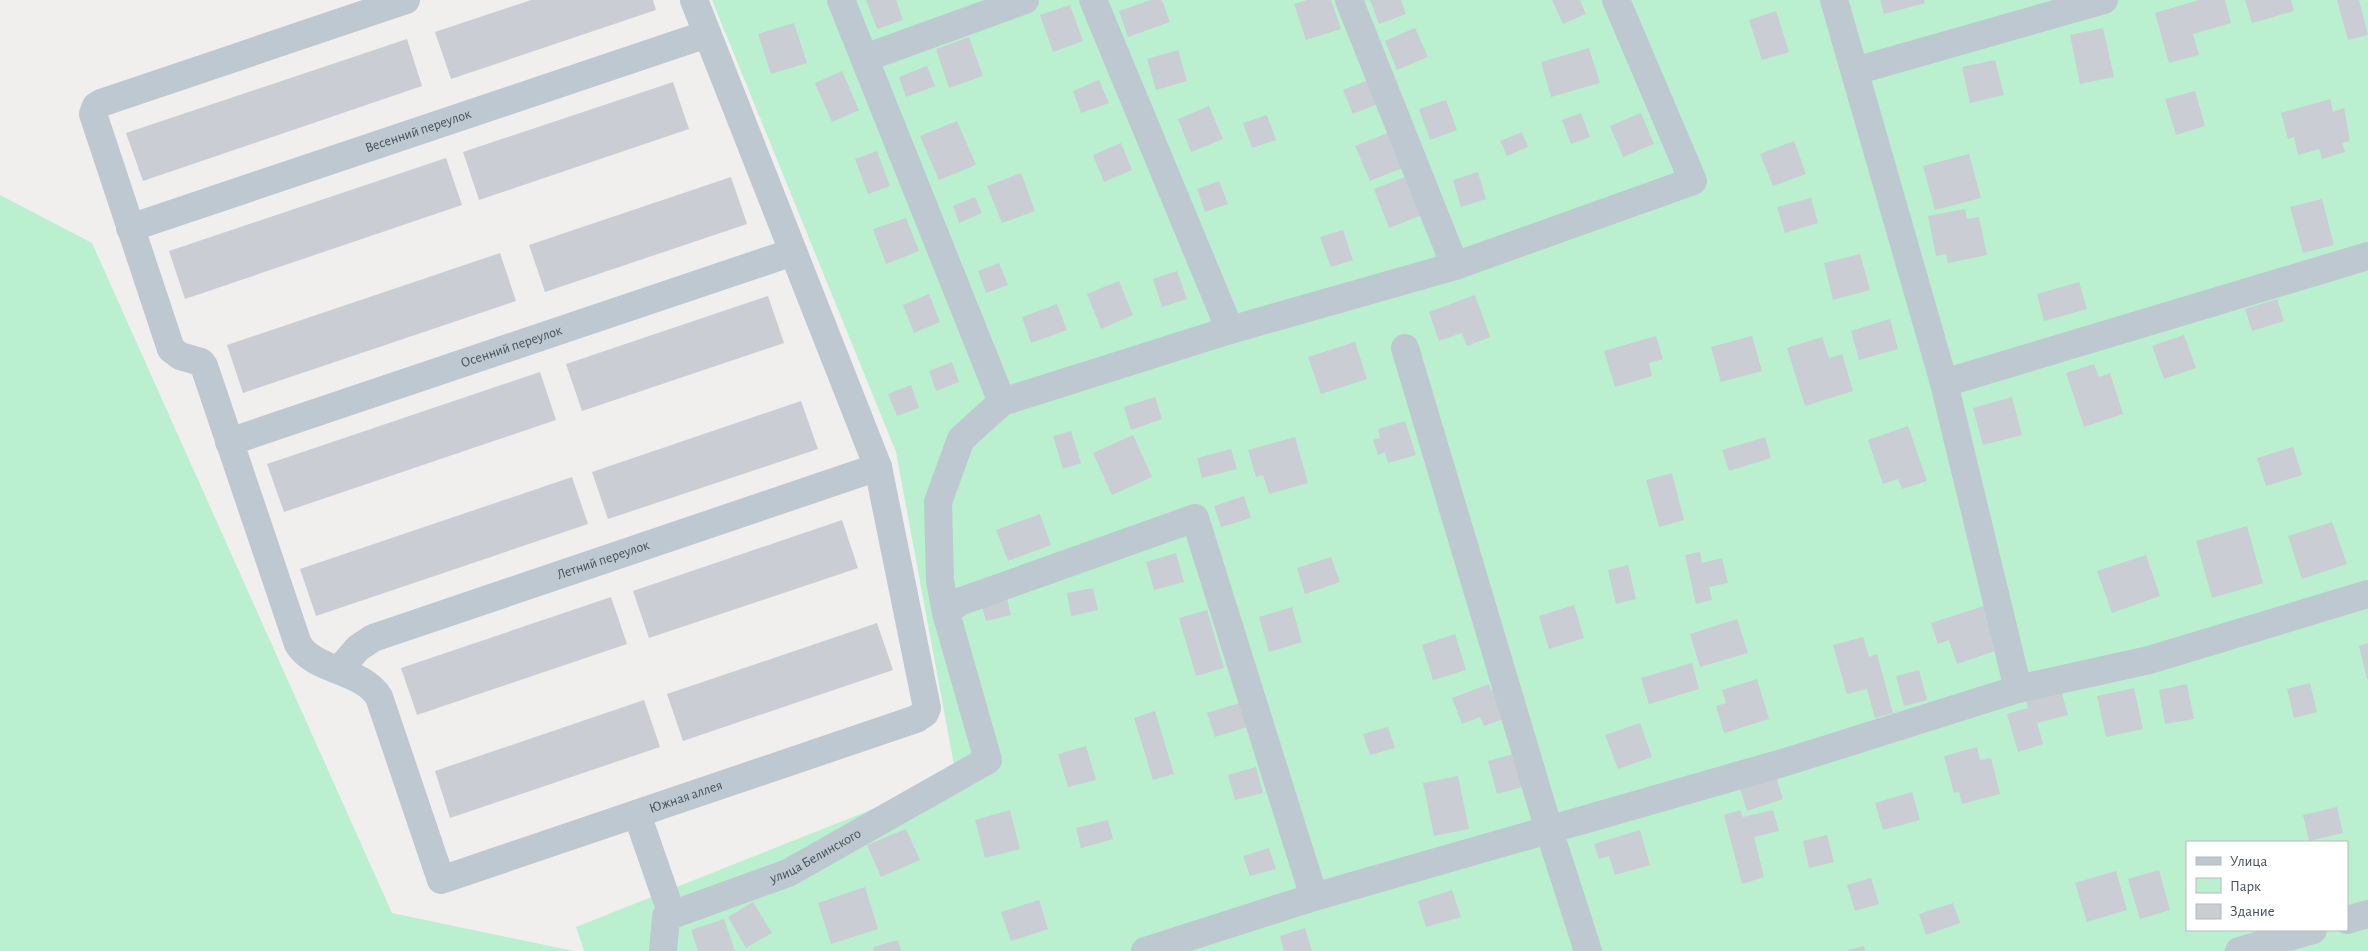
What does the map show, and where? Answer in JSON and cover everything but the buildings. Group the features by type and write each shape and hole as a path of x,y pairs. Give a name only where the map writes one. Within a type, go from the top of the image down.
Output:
{"street":[{"path":"339,670 308,655 298,644 201,362 180,356 171,349 93,114 96,106 406,0"},
{"path":"694,0 878,467"},
{"path":"841,0 1002,402"},
{"path":"865,58 1025,0"},
{"path":"1093,0 1230,330"},
{"path":"1349,0 1456,266"},
{"path":"946,614 940,581 938,502 961,439 1002,402 1230,330 1456,266 1693,181 1616,0"},
{"path":"1834,0 1944,382 2018,689"},
{"path":"1856,71 2104,0"},
{"name":"Весенний переулок","path":"130,228 707,34"},
{"name":"Осенний переулок","path":"230,442 793,252"},
{"path":"1944,382 2368,256"},
{"path":"1405,348 1549,830 1588,951"},
{"name":"Летний переулок","path":"339,670 358,648 373,638 878,467"},
{"name":"Южная аллея","path":"339,670 368,685 379,697 441,880 916,719 927,708 878,467"},
{"path":"946,614 958,602 1195,518 1314,896"},
{"path":"1145,951 1314,896 1789,761 2018,689 2149,660 2368,594"},
{"name":"улица Белинского","path":"672,915 788,873 988,760 946,614"},
{"path":"637,814 672,915 666,917 663,951"},
{"path":"2348,920 2368,914"},
{"path":"2239,951 2309,931"}],"green space":[{"path":"712,0 2368,0 2368,951 584,951 576,927 956,776 896,452"},
{"path":"0,195 92,243 392,913 574,951 0,951"}]}
